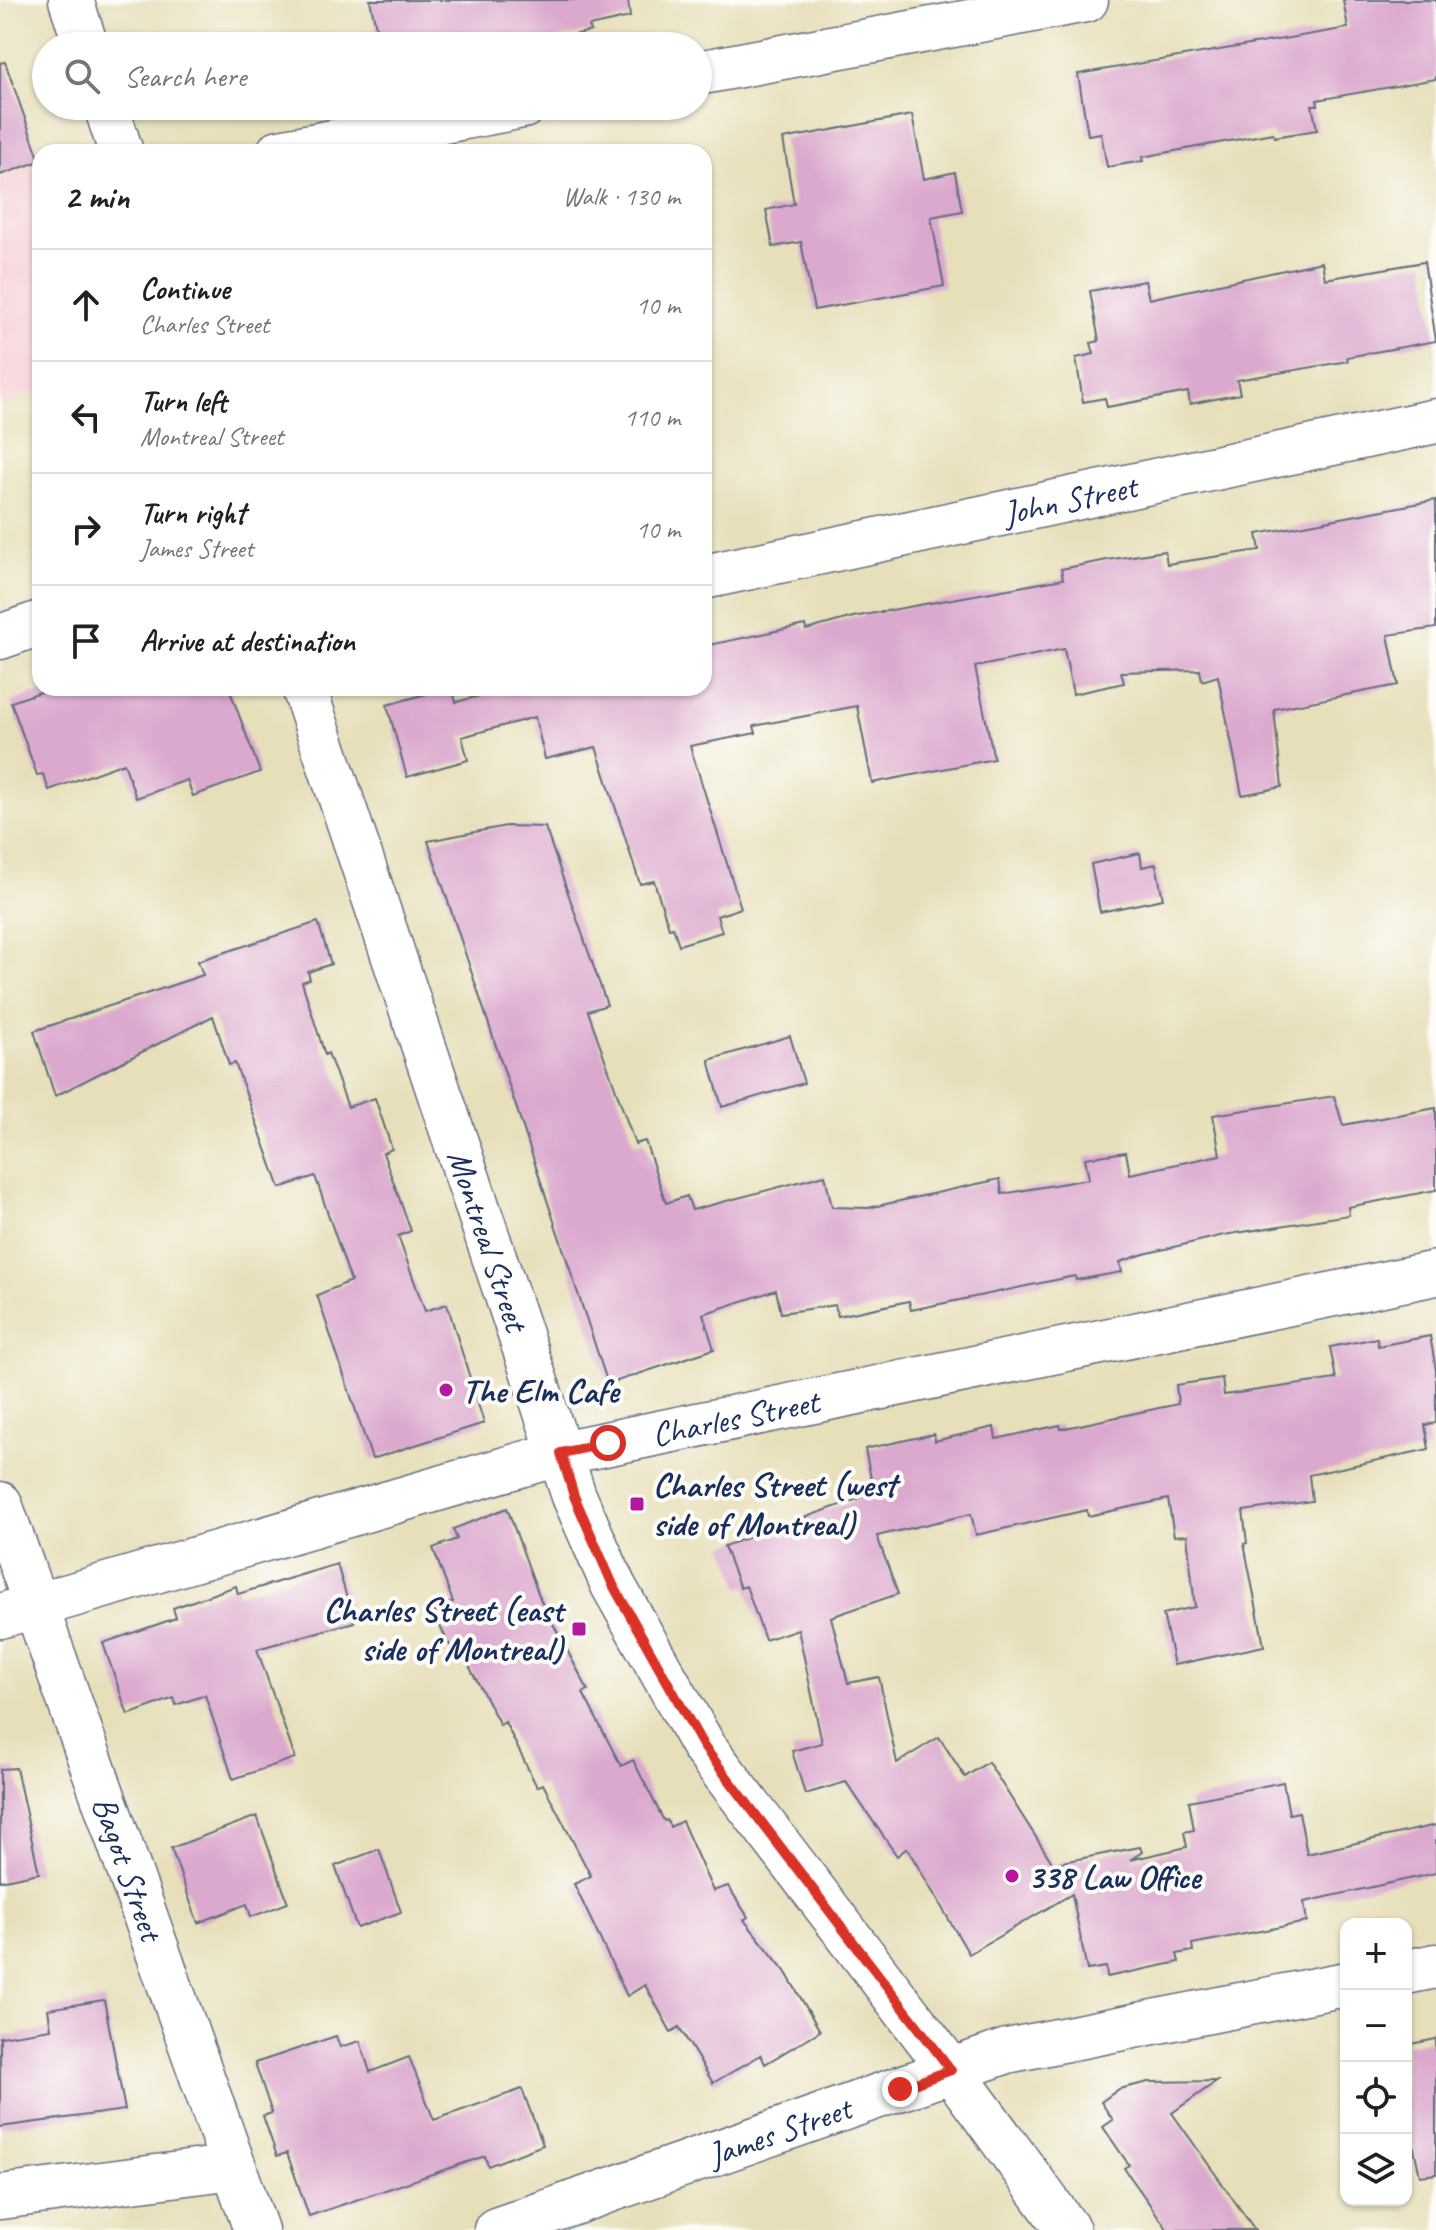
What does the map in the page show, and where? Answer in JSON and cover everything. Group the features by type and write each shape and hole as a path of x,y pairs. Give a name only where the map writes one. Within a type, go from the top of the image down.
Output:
{"street":[{"path":"71,0 81,32"},
{"path":"712,70 1086,0"},
{"path":"111,120 118,144"},
{"path":"321,144 449,120"},
{"name":"John Street","path":"712,575 1436,421"},
{"path":"0,637 32,626"},
{"name":"Montreal Street","path":"307,696 574,1496 613,1585 704,1747 951,2070 1068,2230"},
{"name":"Charles Street","path":"18,1612 561,1453 1436,1273"},
{"name":"Bagot Street","path":"0,1504 18,1612 256,2230"},
{"path":"1412,1971 1436,1966"},
{"name":"James Street","path":"496,2230 1007,2051 1340,1985"},
{"path":"0,2197 234,2167"}],"shaded area":[{"path":"32,168 32,393 0,406 0,178"}],"building":[{"path":"370,0 628,0 630,17 589,26 591,31 586,32 377,32"},
{"path":"1343,0 1436,0 1436,79 1317,100 1318,105 1312,105 1317,130 1274,137 1273,133 1142,157 1143,161 1107,167 1101,133 1088,135 1078,74 1348,28"},
{"path":"5,62 34,144 32,164 0,175 0,63"},
{"path":"912,115 924,179 955,172 962,211 931,217 944,286 814,310 801,242 773,247 766,210 794,204 783,139"},
{"path":"1322,262 1325,279 1424,262 1436,341 1347,357 1348,361 1237,380 1240,394 1190,404 1188,392 1107,407 1105,398 1083,402 1076,358 1094,354 1091,343 1099,341 1090,291 1145,281 1149,299"},
{"path":"1436,500 1436,628 1388,635 1398,685 1274,709 1282,787 1242,795 1218,676 1202,681 1200,670 1121,672 1124,683 1073,694 1064,649 975,667 994,759 872,783 857,706 754,726 756,733 690,746 741,908 717,916 722,932 679,945 673,927 669,928 654,881 640,884 596,747 545,759 535,717 462,737 468,760 407,777 387,705 419,696 454,696 456,702 480,696 712,696 712,644 805,625 806,630 853,617 1063,579 1061,569 1107,560 1165,551 1167,564 1260,550 1257,534"},
{"path":"32,695 232,696 260,772 193,796 187,780 136,798 124,763 49,790 43,774 37,775 11,702"},
{"path":"506,826 545,827 607,1005 588,1011 635,1144 645,1141 666,1203 687,1196 692,1210 825,1175 832,1207 868,1208 1000,1179 1002,1194 1089,1179 1085,1158 1126,1152 1130,1174 1220,1155 1213,1115 1334,1096 1343,1125 1436,1108 1436,1190 1348,1207 1349,1215 1224,1235 1144,1254 1120,1262 1122,1272 1076,1280 1075,1276 911,1310 909,1301 838,1316 835,1305 781,1313 776,1290 703,1314 714,1349 608,1384 428,841"},
{"path":"1140,853 1142,867 1156,864 1163,899 1100,912 1091,864"},
{"path":"318,922 331,964 308,972 310,979 302,982 325,1055 328,1053 348,1107 375,1098 392,1149 383,1153 411,1231 398,1236 425,1311 447,1304 484,1423 372,1459 317,1295 351,1281 315,1176 280,1188 235,1063 229,1065 213,1016 55,1096 34,1031 203,975 198,961"},
{"path":"790,1036 804,1083 722,1107 709,1060"},
{"path":"1430,1336 1436,1370 1436,1423 1425,1425 1429,1449 1309,1475 1312,1501 1243,1511 1247,1543 1244,1544 1264,1646 1174,1665 1163,1614 1195,1607 1187,1535 1174,1536 1168,1499 1088,1516 1087,1510 976,1535 971,1514 877,1536 898,1594 831,1617 848,1683 879,1677 897,1763 939,1737 965,1777 988,1762 1053,1864 1140,1847 1142,1852 1130,1860 1187,1847 1184,1832 1194,1830 1189,1801 1283,1782 1289,1814 1299,1812 1307,1854 1436,1825 1436,1873 1304,1902 1307,1922 1192,1944 1193,1951 1177,1954 1179,1962 1107,1977 1106,1967 1087,1970 1072,1894 969,1954 907,1848 897,1856 846,1782 805,1794 792,1751 822,1743 798,1629 765,1640 746,1586 740,1588 724,1546 874,1493 865,1449 934,1434 935,1441 994,1427 996,1439 1060,1425 1061,1429 1178,1404 1176,1385 1222,1378 1224,1395 1336,1379 1330,1347 1377,1338 1378,1346"},
{"path":"507,1508 541,1601 588,1690 583,1693 621,1766 633,1760 670,1827 682,1821 713,1891 728,1886 748,1917 744,1920 785,1971 820,2031 765,2064 761,2055 713,2083 679,2027 671,2032 645,1985 627,1996 574,1884 591,1876 543,1784 537,1787 505,1722 500,1725 465,1658 458,1661 433,1613 453,1602 433,1548 457,1539 453,1529"},
{"path":"337,1564 354,1622 257,1649 295,1758 233,1779 205,1695 176,1705 174,1698 128,1715 103,1643 176,1618 173,1608 236,1586 238,1594"},
{"path":"16,1768 39,1873 0,1881 0,1769"},
{"path":"257,1816 288,1903 251,1917 247,1904 198,1923 171,1848"},
{"path":"379,1849 401,1912 357,1928 335,1866"},
{"path":"104,2000 125,2110 0,2127 0,2037 51,2029 48,2009"},
{"path":"336,2036 340,2047 360,2041 370,2072 409,2057 434,2120 522,2089 543,2145 488,2166 485,2156 309,2216 287,2153 277,2156 263,2116 272,2113 255,2063"},
{"path":"1436,2039 1436,2174 1420,2176 1412,2139 1412,2044"},
{"path":"1217,2081 1172,2113 1255,2230 1168,2230 1124,2168 1129,2165 1103,2127 1113,2120 1101,2102 1119,2089 1149,2082"}],"place":[{"name":"The Elm Cafe","path":"446,1390"},
{"name":"Charles Street (west side of Montreal)","path":"637,1504"},
{"name":"Charles Street (east side of Montreal)","path":"579,1629"},
{"name":"338 Law Office","path":"1012,1876"}],"route":[{"path":"608,1443 561,1453 574,1496 613,1585 704,1747 951,2070 900,2089"}]}
